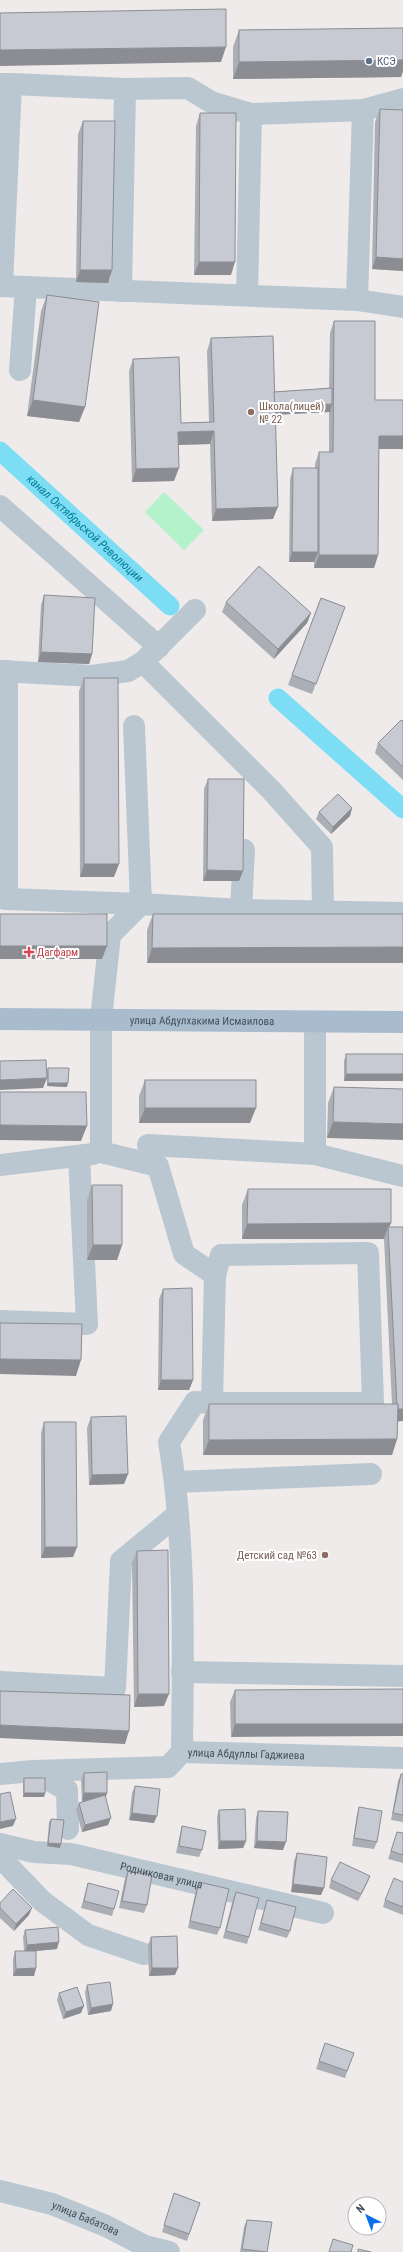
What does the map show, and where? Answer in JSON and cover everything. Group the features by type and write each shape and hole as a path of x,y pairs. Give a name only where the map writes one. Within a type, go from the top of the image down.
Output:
{"main road":[{"name":"улица Абдулхакима Исмаилова","path":"0,1019 403,1022"}],"street":[{"path":"403,99 363,110 251,114 211,102 188,88 125,89 6,84 1,286 357,300 403,306"},
{"path":"121,291 125,89"},
{"path":"357,300 363,110"},
{"path":"248,295 251,114"},
{"path":"20,370 26,287"},
{"path":"0,506 163,643"},
{"path":"195,610 143,662 128,671 92,676 3,671 3,898 241,910 403,913"},
{"path":"143,662 271,790 322,847 323,911"},
{"path":"100,1152 101,1019 110,934 141,904 134,726"},
{"path":"241,910 244,850"},
{"path":"315,1022 315,1154"},
{"path":"148,1145 315,1154 403,1176"},
{"path":"0,1165 79,1156 100,1152 158,1166 184,1254 215,1275"},
{"path":"0,1322 87,1324 79,1156"},
{"path":"182,1752 182,1672 178,1514 176,1482 169,1442 195,1402 212,1403 373,1403 368,1253 221,1255 215,1275 212,1403"},
{"path":"176,1482 371,1474"},
{"path":"0,1682 114,1688 121,1561 178,1514"},
{"path":"182,1672 403,1676"},
{"name":"улица Абдуллы Гаджиева","path":"0,1774 33,1771 168,1767 182,1752 403,1758"},
{"path":"33,1771 67,1790 68,1829"},
{"name":"Родниковая улица","path":"0,1844 34,1852 71,1854 322,1913"},
{"path":"0,1857 42,1901 88,1935 144,1954"},
{"name":"улица Бабатова","path":"0,2191 52,2204 106,2226 148,2249 169,2252"}],"green space":[{"path":"164,492 204,530 184,550 145,512"}],"building":[{"path":"226,9 226,47 0,50 0,13"},
{"path":"403,28 403,60 239,62 239,30"},
{"path":"380,109 403,110 403,259 376,257"},
{"path":"200,113 236,113 235,262 199,262"},
{"path":"83,121 115,121 112,270 80,270"},
{"path":"47,295 99,302 85,407 33,400"},
{"path":"334,321 375,321 375,400 403,400 403,436 379,436 378,555 319,555 319,452 333,452"},
{"path":"273,336 278,507 216,509 214,431 178,432 179,468 136,469 133,359 179,357 181,423 214,422 211,338"},
{"path":"332,388 332,404 275,407 274,392"},
{"path":"293,468 318,468 318,552 292,552"},
{"path":"259,566 311,613 278,649 226,602"},
{"path":"44,595 95,598 92,654 41,652"},
{"path":"321,598 345,607 316,684 292,675"},
{"path":"84,678 118,678 119,864 84,864"},
{"path":"401,720 403,721 403,767 378,743"},
{"path":"208,779 244,779 243,871 207,870"},
{"path":"338,794 352,808 333,827 319,812"},
{"path":"0,914 107,914 107,946 0,946"},
{"path":"153,914 403,914 403,947 152,948"},
{"path":"346,1054 403,1054 403,1074 346,1074"},
{"path":"46,1060 47,1078 0,1080 0,1061"},
{"path":"48,1068 69,1068 68,1083 48,1083"},
{"path":"145,1080 256,1080 256,1108 145,1108"},
{"path":"334,1087 403,1089 403,1124 333,1122"},
{"path":"0,1092 86,1092 87,1126 0,1125"},
{"path":"92,1185 122,1185 122,1245 93,1245"},
{"path":"248,1189 391,1189 391,1223 247,1224"},
{"path":"388,1227 403,1227 403,1409 398,1409 397,1404"},
{"path":"192,1288 193,1380 161,1380 163,1289"},
{"path":"0,1323 82,1324 81,1360 0,1359"},
{"path":"209,1404 398,1404 397,1439 209,1440"},
{"path":"126,1416 128,1474 92,1475 91,1417"},
{"path":"44,1422 76,1422 77,1547 45,1547"},
{"path":"168,1550 169,1694 138,1694 137,1551"},
{"path":"403,1689 403,1724 235,1724 235,1690"},
{"path":"0,1691 130,1695 129,1731 0,1725"},
{"path":"107,1772 107,1793 84,1793 84,1773"},
{"path":"401,1774 403,1774 403,1815 393,1813"},
{"path":"24,1778 45,1778 45,1793 24,1793"},
{"path":"135,1786 160,1789 157,1816 132,1813"},
{"path":"10,1792 16,1819 0,1822 0,1794"},
{"path":"105,1795 111,1818 85,1825 79,1803"},
{"path":"359,1807 382,1811 377,1842 354,1838"},
{"path":"245,1809 246,1841 220,1841 219,1810"},
{"path":"258,1811 288,1812 286,1842 257,1841"},
{"path":"51,1819 64,1820 61,1844 48,1843"},
{"path":"182,1826 206,1831 202,1850 179,1846"},
{"path":"397,1832 403,1833 403,1855 391,1851"},
{"path":"297,1853 327,1857 324,1888 293,1884"},
{"path":"340,1862 370,1876 361,1894 331,1880"},
{"path":"128,1871 152,1875 147,1905 122,1901"},
{"path":"394,1878 403,1882 403,1907 385,1900"},
{"path":"199,1882 229,1889 220,1928 190,1921"},
{"path":"88,1883 119,1891 114,1909 84,1901"},
{"path":"13,1889 32,1908 16,1924 0,1908 0,1903"},
{"path":"236,1892 259,1898 249,1937 226,1931"},
{"path":"267,1900 296,1907 290,1931 261,1923"},
{"path":"58,1927 59,1942 27,1945 25,1930"},
{"path":"177,1936 178,1968 152,1968 151,1937"},
{"path":"15,1951 36,1951 36,1968 16,1969"},
{"path":"110,1982 113,2004 91,2008 87,1985"},
{"path":"77,1987 84,2006 66,2012 59,1993"},
{"path":"325,2043 354,2053 347,2071 319,2061"},
{"path":"174,2193 200,2203 189,2234 164,2225"},
{"path":"247,2220 272,2222 267,2252 242,2249"},
{"path":"333,2239 353,2245 351,2252 329,2252"},
{"path":"358,2249 371,2252 358,2252"}],"waterway":[{"name":"канал Октябрьской Революции","path":"0,451 170,606"},
{"path":"278,698 403,809"}],"place":[{"name":"КСЭ","path":"369,61"},
{"name":"Школа(лицей) № 22","path":"251,412"},
{"name":"Дагфарм","path":"29,952"},
{"name":"Детский сад №63","path":"325,1555"}]}
